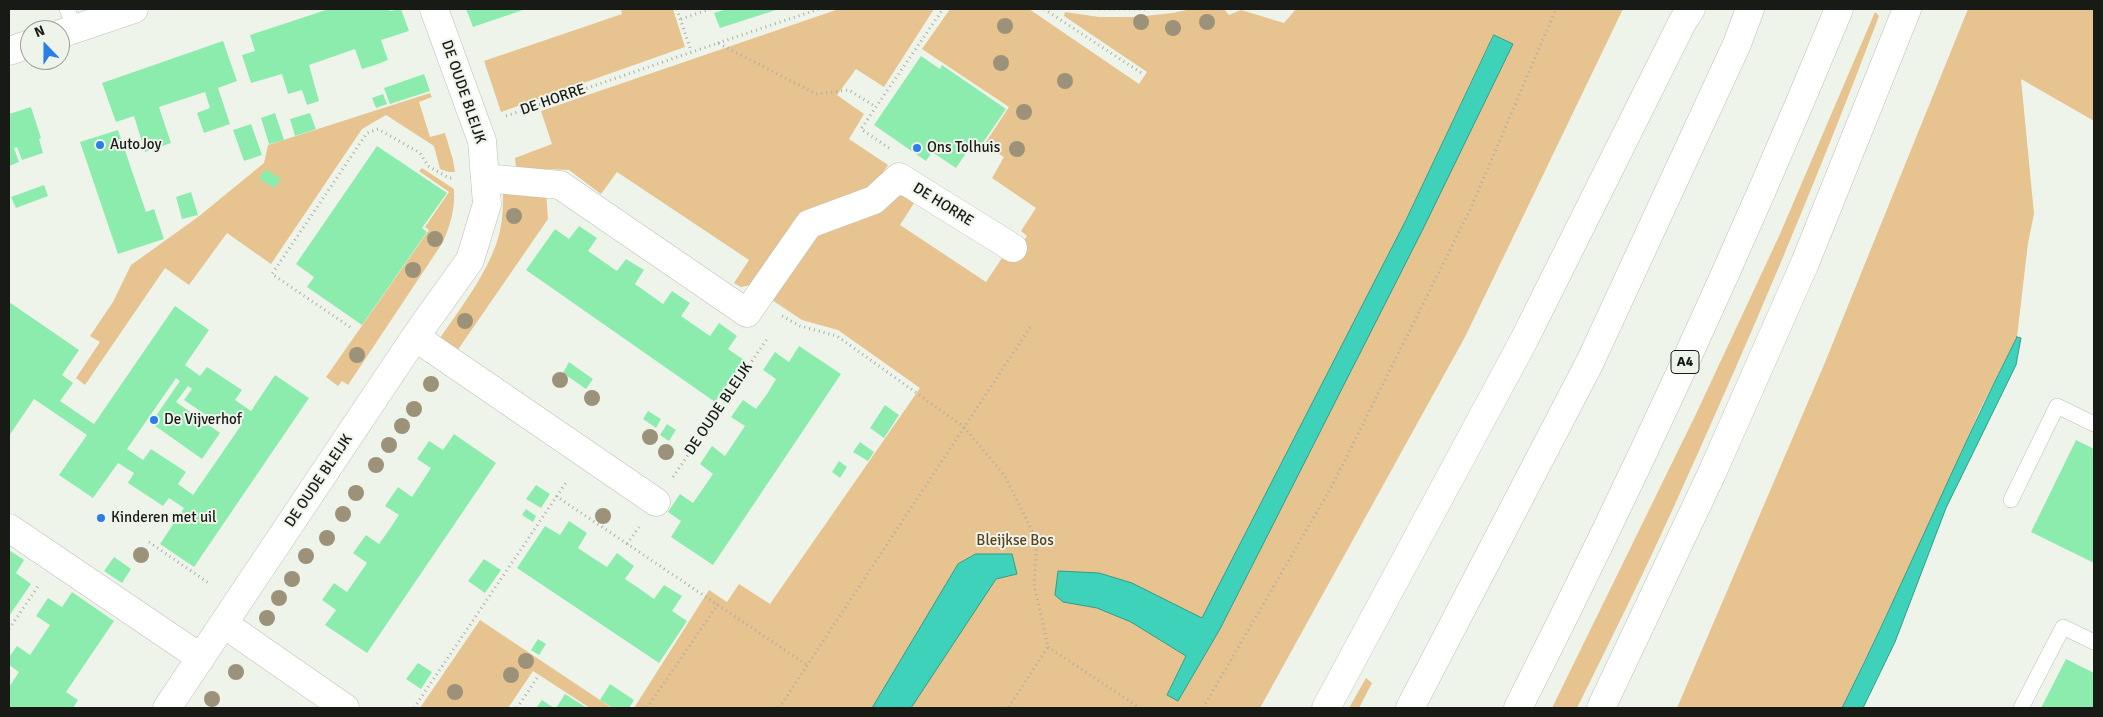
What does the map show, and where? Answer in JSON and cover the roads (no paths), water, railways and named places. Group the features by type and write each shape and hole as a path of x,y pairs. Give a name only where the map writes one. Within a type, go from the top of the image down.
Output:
{"main road":[{"path":"70,24 134,9"},
{"name":"DE OUDE BLEIJK","path":"167,708 415,337 470,260 487,204 482,141 434,9"},
{"path":"1326,708 1524,340 1683,21 1692,9"},
{"path":"1410,708 1590,362 1737,44 1750,9"},
{"name":"A4","path":"1518,708 1658,423 1725,274 1839,9"},
{"path":"1601,708 1712,473 1805,263 1906,9"},
{"name":"DE HORRE","path":"485,178 560,185 747,313 809,224 874,200 899,178 1013,248"},
{"path":"415,337 656,502"},
{"path":"9,528 201,658"},
{"path":"224,624 345,708"}],"lane":[{"path":"2011,500 2057,406 2094,424"},
{"path":"2021,708 2063,627 2094,642"}],"place":[{"name":"AutoJoy","path":"100,145"},
{"name":"Ons Tolhuis","path":"917,148"},
{"name":"De Vijverhof","path":"154,420"},
{"name":"Kinderen met uil","path":"101,518"}],"park label":[{"name":"Bleijkse Bos","path":"1015,541"}]}
